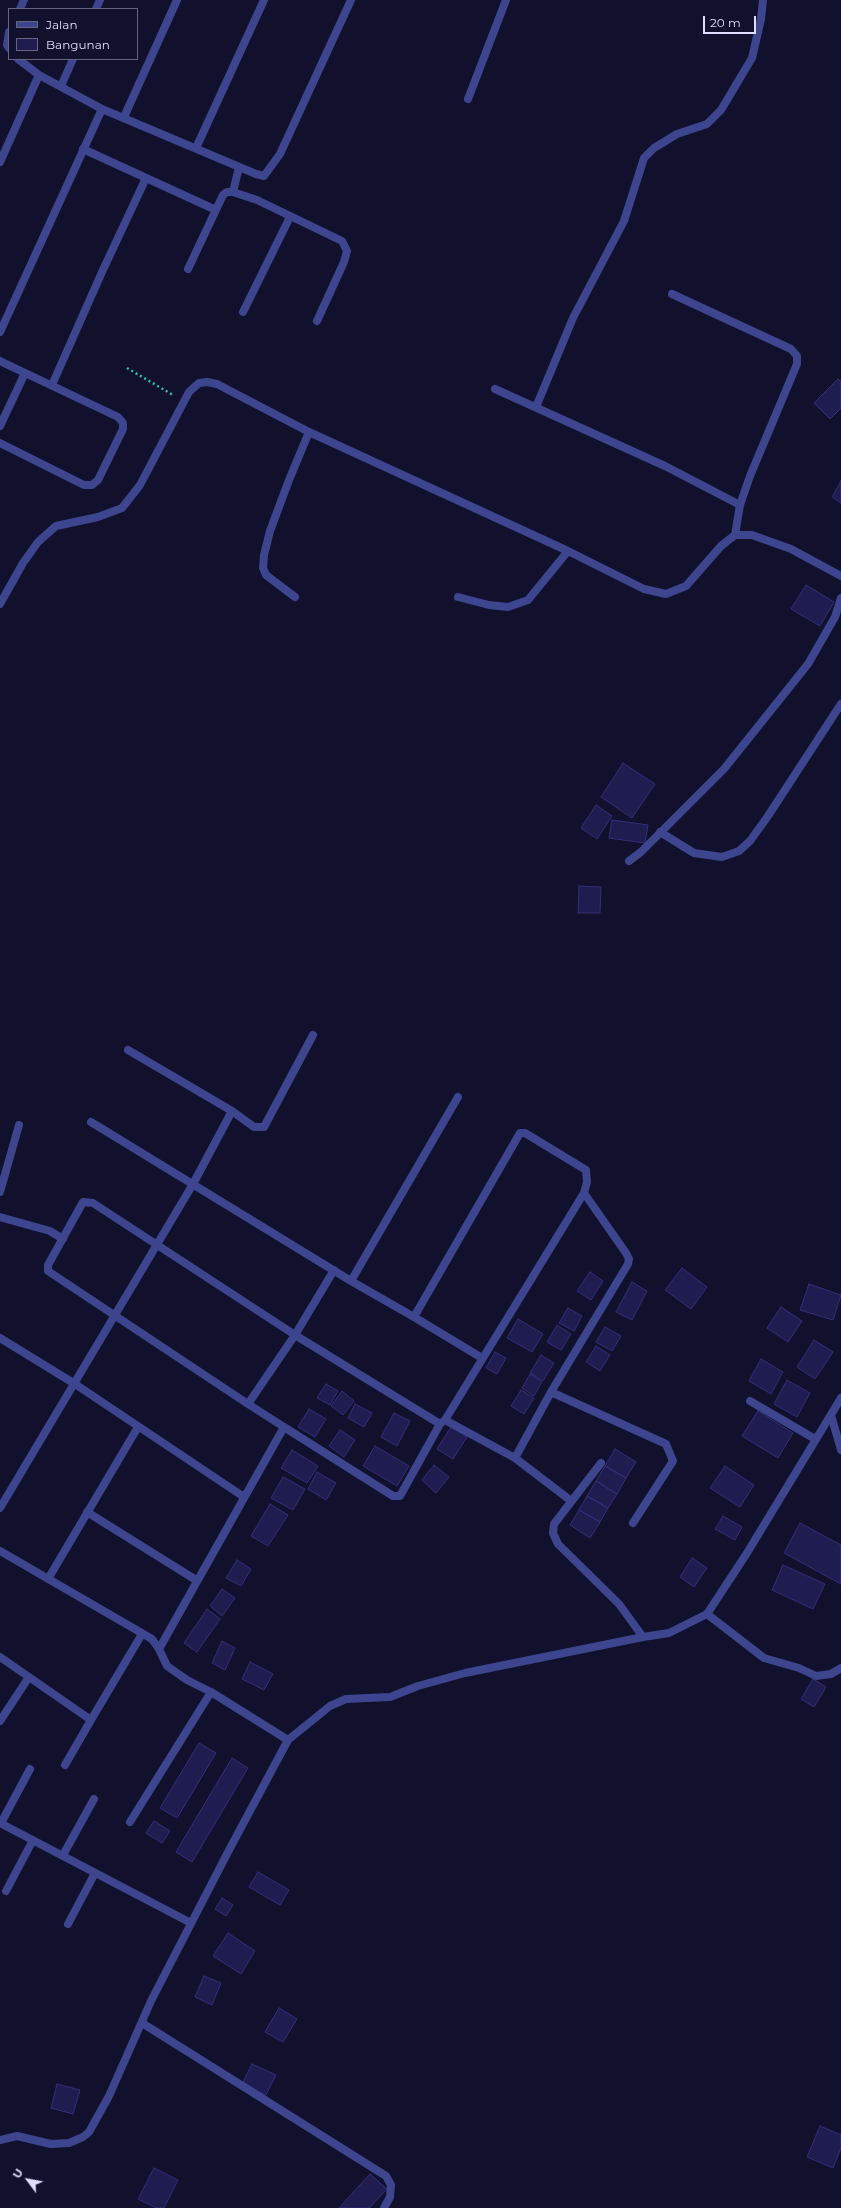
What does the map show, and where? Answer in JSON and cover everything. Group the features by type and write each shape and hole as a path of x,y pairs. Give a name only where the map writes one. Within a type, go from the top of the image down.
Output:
{"street":[{"path":"124,117 177,0"},
{"path":"196,148 264,0"},
{"path":"19,60 39,75 102,109 124,117 239,167 264,176 271,169 351,0"},
{"path":"468,99 506,0"},
{"path":"536,407 572,318 624,221 644,158 654,148 677,134 707,124 721,110 752,58 761,19 763,0"},
{"path":"60,86 73,60"},
{"path":"0,162 39,75"},
{"path":"0,332 102,109"},
{"path":"83,150 216,210"},
{"path":"232,192 239,167"},
{"path":"52,385 146,178"},
{"path":"188,269 223,195 227,192 232,192 257,200 342,241 346,252 344,262 317,320"},
{"path":"243,312 290,217"},
{"path":"672,294 791,349 797,356 796,364 750,476 740,505 735,535"},
{"path":"0,361 118,417 123,423 123,429 98,480 92,484 84,485 0,443"},
{"path":"0,426 25,373"},
{"path":"0,604 23,563 38,542 56,526 98,516 122,508 140,485 189,392 199,383 207,382 217,384 309,432 568,551 644,589 666,594 686,586 721,546 735,535 752,535 791,549 841,576"},
{"path":"495,389 665,466 740,505"},
{"path":"295,597 266,575 264,568 264,555 270,530 288,480 309,432"},
{"path":"458,597 489,605 508,606 528,600 568,551"},
{"path":"629,860 640,852 724,769 808,664 835,617 841,598"},
{"path":"660,832 694,853 722,857 739,851 750,841 768,816 841,704"},
{"path":"128,1050 232,1111 254,1127 264,1127 313,1035"},
{"path":"351,1281 458,1097"},
{"path":"0,1508 193,1184 232,1111"},
{"path":"91,1122 351,1281 482,1358"},
{"path":"0,1192 19,1125"},
{"path":"414,1317 520,1133 525,1133 586,1170 587,1182 584,1193 443,1422 402,1493 397,1496 393,1496 248,1404 48,1270 48,1265 83,1202 87,1201 93,1203 295,1335 443,1422 516,1458 570,1500"},
{"path":"516,1458 551,1392 628,1264 628,1259 584,1193"},
{"path":"0,1217 50,1231 62,1239"},
{"path":"248,1404 295,1335 334,1270"},
{"path":"0,1338 75,1384 244,1497"},
{"path":"551,1392 666,1444 673,1462 633,1523"},
{"path":"0,2140 17,2136 51,2144 69,2143 83,2137 96,2123 142,2023 191,1923 288,1740 330,1706 346,1699 390,1697 418,1686 466,1674 643,1637 669,1633 707,1614 747,1553 841,1398"},
{"path":"750,1401 815,1439"},
{"path":"831,1415 841,1450"},
{"path":"48,1579 138,1426"},
{"path":"159,1649 196,1580 284,1427"},
{"path":"601,1463 570,1500 554,1524 552,1533 558,1544 619,1604 643,1637"},
{"path":"87,1512 196,1580"},
{"path":"0,1550 152,1639 159,1649 167,1666 187,1680 211,1692 288,1740"},
{"path":"707,1614 764,1658 799,1668 816,1676 831,1674 841,1668"},
{"path":"65,1765 142,1634"},
{"path":"0,1656 91,1720"},
{"path":"0,1721 29,1677"},
{"path":"130,1822 211,1692"},
{"path":"30,1770 1,1823 191,1923"},
{"path":"62,1856 94,1799"},
{"path":"6,1891 33,1840"},
{"path":"68,1924 96,1873"},
{"path":"142,2023 386,2176 391,2185 390,2197 384,2208"}],"path":[{"path":"127,368 185,401"}],"building":[{"path":"838,379 841,382 841,408 830,419 814,403"},
{"path":"841,481 841,503 832,497"},
{"path":"806,585 834,602 820,626 791,609"},
{"path":"623,763 655,784 632,818 601,797"},
{"path":"596,805 612,816 597,839 581,828"},
{"path":"612,820 648,825 645,843 609,838"},
{"path":"579,886 601,887 600,913 578,913"},
{"path":"682,1268 707,1287 691,1309 665,1290"},
{"path":"590,1272 603,1281 591,1300 577,1291"},
{"path":"632,1282 647,1291 632,1320 616,1312"},
{"path":"809,1284 841,1295 833,1320 800,1310"},
{"path":"781,1307 802,1321 788,1342 767,1328"},
{"path":"568,1308 582,1316 574,1331 559,1323"},
{"path":"518,1319 543,1334 532,1352 507,1338"},
{"path":"557,1325 571,1334 561,1350 547,1342"},
{"path":"605,1327 621,1336 612,1351 596,1342"},
{"path":"814,1340 833,1352 815,1379 797,1367"},
{"path":"596,1346 610,1355 600,1371 586,1362"},
{"path":"495,1352 506,1358 497,1374 486,1368"},
{"path":"541,1355 554,1363 543,1381 530,1373"},
{"path":"761,1359 783,1372 771,1394 749,1381"},
{"path":"530,1374 542,1382 534,1396 522,1388"},
{"path":"787,1380 810,1393 797,1417 774,1404"},
{"path":"326,1384 338,1391 330,1405 317,1398"},
{"path":"521,1390 534,1398 524,1414 511,1406"},
{"path":"342,1391 354,1401 343,1415 331,1406"},
{"path":"355,1404 372,1413 364,1427 348,1418"},
{"path":"309,1409 326,1419 315,1437 298,1427"},
{"path":"758,1411 793,1433 778,1458 742,1436"},
{"path":"394,1413 410,1421 397,1446 381,1437"},
{"path":"451,1427 467,1437 453,1459 437,1449"},
{"path":"340,1430 355,1440 344,1457 329,1446"},
{"path":"375,1446 409,1466 397,1486 363,1466"},
{"path":"615,1449 636,1462 626,1478 605,1466"},
{"path":"292,1450 318,1466 307,1483 281,1468"},
{"path":"434,1465 449,1477 436,1493 422,1480"},
{"path":"605,1466 626,1478 617,1494 596,1481"},
{"path":"725,1466 754,1485 740,1507 710,1488"},
{"path":"317,1472 336,1483 326,1500 308,1489"},
{"path":"283,1477 305,1489 293,1510 271,1498"},
{"path":"596,1481 617,1494 608,1508 587,1496"},
{"path":"587,1496 608,1508 600,1522 579,1510"},
{"path":"270,1504 288,1515 268,1546 251,1536"},
{"path":"579,1510 600,1522 590,1538 570,1525"},
{"path":"723,1516 742,1527 735,1540 715,1529"},
{"path":"800,1523 841,1545 841,1584 784,1553"},
{"path":"692,1558 707,1568 694,1587 680,1577"},
{"path":"237,1560 251,1569 241,1586 226,1578"},
{"path":"783,1565 825,1584 813,1609 772,1590"},
{"path":"222,1589 235,1598 222,1616 210,1606"},
{"path":"207,1609 220,1619 197,1652 184,1643"},
{"path":"222,1641 235,1648 225,1670 212,1663"},
{"path":"250,1662 273,1674 264,1690 242,1679"},
{"path":"813,1679 826,1687 814,1707 801,1699"},
{"path":"199,1743 216,1753 177,1818 160,1808"},
{"path":"232,1758 248,1768 192,1862 176,1852"},
{"path":"154,1821 170,1831 162,1843 146,1833"},
{"path":"258,1872 289,1890 280,1905 249,1887"},
{"path":"222,1898 233,1905 226,1916 215,1909"},
{"path":"228,1933 255,1951 241,1974 213,1956"},
{"path":"204,1976 221,1983 212,2005 195,1997"},
{"path":"279,2008 297,2019 283,2042 265,2032"},
{"path":"252,2064 276,2075 266,2095 242,2084"},
{"path":"57,2084 80,2090 73,2114 51,2108"},
{"path":"820,2126 841,2135 841,2148 833,2168 807,2157"},
{"path":"154,2168 178,2180 164,2208 156,2208 138,2199"},
{"path":"370,2174 387,2189 369,2208 339,2208"}]}
